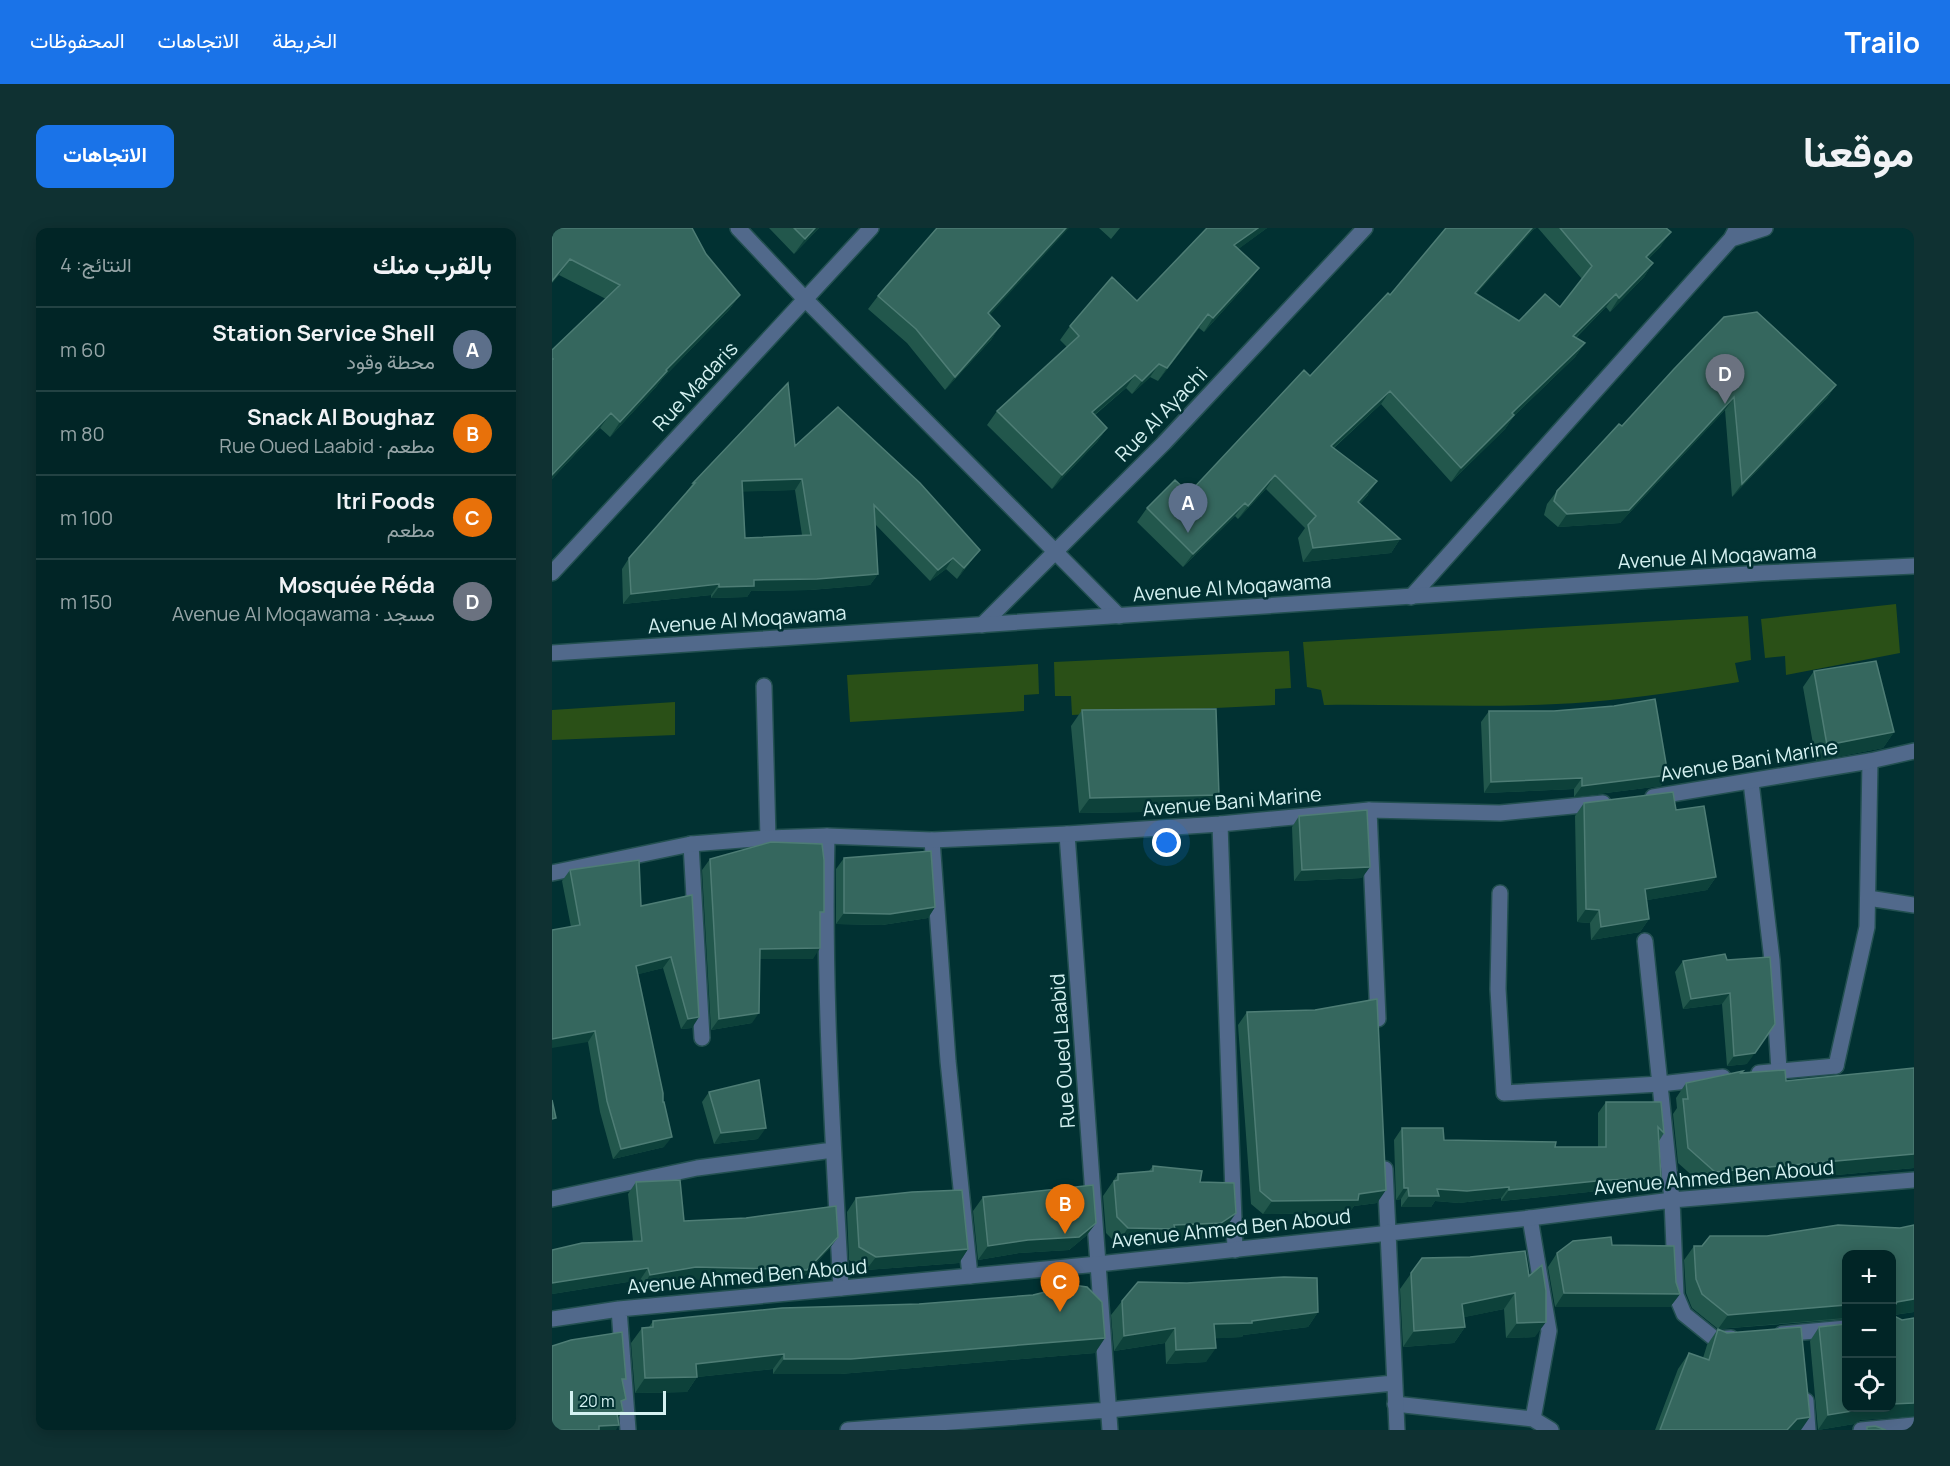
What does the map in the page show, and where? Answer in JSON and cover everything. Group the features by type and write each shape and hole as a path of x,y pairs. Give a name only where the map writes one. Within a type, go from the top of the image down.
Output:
{"street":[{"path":"738,228 804,298 1119,615"},
{"name":"Rue Madaris","path":"552,573 871,228"},
{"name":"Rue Al Ayachi","path":"982,625 1164,443 1365,228"},
{"path":"1411,597 1734,234 1765,228"},
{"name":"Avenue Al Moqawama","path":"552,653 1762,573 1914,566"},
{"path":"764,686 768,838"},
{"name":"Avenue Bani Marine","path":"552,873 691,844 768,838 826,836 932,840 1220,824 1369,810 1500,813 1628,801 1751,782 1914,751"},
{"path":"1500,892 1498,989 1504,1093 1660,1084 1779,1070 1836,1066 1867,927 1870,761"},
{"path":"1751,782 1772,960 1779,1070"},
{"path":"1369,810 1378,1029"},
{"path":"1220,824 1235,1250"},
{"name":"Rue Oued Laabid","path":"1067,834 1110,1430"},
{"path":"826,836 827,1027 841,1288"},
{"path":"932,840 948,1061 970,1276"},
{"path":"691,844 702,1038"},
{"path":"1868,898 1914,905"},
{"path":"1645,941 1672,1200 1676,1295 1684,1314 1715,1339 1747,1337"},
{"path":"552,1199 697,1168 833,1150"},
{"path":"1384,1154 1397,1430"},
{"name":"Avenue Ahmed Ben Aboud","path":"552,1319 619,1309 1235,1250 1672,1200 1914,1180"},
{"path":"1530,1218 1549,1331 1533,1419"},
{"path":"619,1309 628,1430"},
{"path":"1768,1335 1800,1338 1842,1329"},
{"path":"848,1430 1108,1410 1394,1383"},
{"path":"1804,1387 1808,1430"},
{"path":"1395,1404 1533,1419 1551,1430"},
{"path":"1861,1430 1914,1425"}],"green space":[{"path":"1896,604 1900,653 1786,675 1785,656 1765,658 1761,619"},
{"path":"1748,616 1751,660 1735,663 1739,682 1608,700 1490,706 1324,705 1321,690 1307,687 1303,642"},
{"path":"1289,651 1291,688 1275,689 1275,705 1072,715 1071,696 1055,696 1054,662"},
{"path":"1038,664 1039,694 1024,695 1024,711 850,722 847,675"},
{"path":"675,702 675,735 552,740 552,710"}],"building":[{"path":"552,228 692,228 706,254 740,295 666,370 620,422 611,413 552,475 552,350 620,285 570,259 552,281"},
{"path":"794,228 815,228 805,239"},
{"path":"937,228 1066,228 988,313 1000,326 955,377 916,329 878,296"},
{"path":"1207,228 1258,228 1234,245 1259,268 1213,318 1208,314 1167,368 1159,364 1142,381 1135,375 1092,412 1107,428 1062,475 997,411 1079,336 1070,326 1112,277 1137,301"},
{"path":"1446,228 1532,228 1475,293 1519,321 1545,294 1560,307 1592,266 1560,228 1666,228 1671,232 1646,257 1653,263 1619,298 1616,294 1573,336 1585,343 1512,413 1514,415 1461,468 1390,391 1331,446 1377,481 1358,502 1400,539 1313,548 1308,525 1316,516 1275,475 1248,506 1245,503 1193,554 1147,508 1175,480 1189,493 1304,370 1310,376 1388,293 1390,295"},
{"path":"1757,312 1836,385 1742,484 1734,397 1629,510 1567,514 1554,501 1557,491 1619,424 1622,426 1724,317"},
{"path":"788,383 795,446 838,407 920,483 980,550 964,568 953,558 938,570 874,505 878,574 817,579 754,580 754,586 719,587 719,584 631,594 629,558 695,483 693,483","holes":["802,479 811,535 745,538 742,481"]},
{"path":"1876,661 1894,732 1827,745 1814,671"},
{"path":"1655,699 1668,775 1582,786 1582,778 1491,782 1489,711 1554,711 1614,706"},
{"path":"1216,709 1219,795 1090,798 1082,710"},
{"path":"1673,792 1676,810 1704,806 1716,877 1645,889 1649,919 1601,927 1599,910 1586,909 1584,803"},
{"path":"1367,810 1370,867 1302,870 1299,816"},
{"path":"771,842 822,844 824,912 820,912 820,948 760,949 759,1013 719,1019 710,859"},
{"path":"931,851 935,907 890,914 844,913 844,858"},
{"path":"639,860 641,906 692,895 699,1017 688,1019 671,957 636,966 672,1137 621,1149 607,1101 595,1031 552,1039 552,930 580,925 570,870"},
{"path":"1725,954 1727,960 1770,957 1775,1024 1755,1053 1734,1056 1730,993 1691,999 1683,961"},
{"path":"1377,999 1386,1190 1359,1194 1358,1200 1272,1201 1260,1191 1247,1012 1315,1010"},
{"path":"1914,1068 1914,1154 1715,1172 1688,1148 1683,1099 1688,1099 1686,1083 1743,1071 1741,1073 1785,1070 1786,1081"},
{"path":"759,1080 766,1128 721,1133 709,1092"},
{"path":"552,1100 556,1118 552,1119"},
{"path":"1606,1102 1661,1102 1664,1133 1658,1127 1661,1178 1606,1180 1509,1190 1509,1187 1467,1191 1437,1189 1439,1196 1409,1196 1408,1188 1404,1188 1402,1128 1443,1128 1444,1140 1556,1142 1555,1147 1606,1147"},
{"path":"1153,1166 1202,1171 1200,1182 1234,1183 1236,1213 1221,1223 1174,1225 1175,1229 1128,1228 1117,1217 1114,1181 1118,1180 1118,1174 1153,1171"},
{"path":"680,1180 684,1221 746,1218 836,1206 838,1237 807,1270 696,1267 650,1275 648,1268 552,1283 552,1250 582,1243 642,1241 636,1182"},
{"path":"1093,1185 1096,1223 1079,1237 1028,1240 988,1246 983,1197"},
{"path":"962,1190 968,1249 876,1257 859,1247 856,1198"},
{"path":"1838,1225 1900,1228 1914,1225 1914,1299 1896,1304 1896,1250 1842,1250 1842,1305 1728,1315 1702,1294 1696,1279 1694,1246 1702,1246 1710,1236 1767,1236"},
{"path":"1611,1237 1612,1245 1674,1246 1676,1282 1680,1294 1564,1293 1557,1253 1573,1241"},
{"path":"1525,1251 1529,1276 1542,1265 1546,1291 1546,1322 1517,1323 1515,1293 1462,1304 1465,1327 1414,1331 1411,1273 1422,1258 1470,1257"},
{"path":"1284,1277 1317,1278 1318,1312 1252,1321 1252,1323 1214,1324 1216,1348 1176,1350 1175,1328 1124,1336 1122,1301 1138,1282 1187,1283"},
{"path":"1073,1285 1087,1287 1102,1302 1105,1338 851,1359 784,1359 784,1354 696,1364 697,1377 645,1378 642,1328 653,1327 653,1321 782,1308 919,1304 1033,1295"},
{"path":"1896,1317 1902,1320 1914,1318 1914,1403 1896,1404"},
{"path":"1842,1324 1842,1412 1846,1412 1828,1415 1819,1327"},
{"path":"1801,1327 1810,1417 1797,1419 1787,1430 1660,1430 1689,1353 1709,1360 1718,1329 1727,1333"},
{"path":"622,1332 626,1379 622,1379 626,1399 621,1401 623,1411 617,1414 619,1425 599,1426 599,1430 552,1430 552,1346 571,1340"},
{"path":"1875,1426 1886,1430 1867,1430 1867,1427"}],"place":[{"name":"Mosquée Réda","path":"1725,404"},
{"name":"Station Service Shell","path":"1188,533"},
{"name":"Snack Al Boughaz","path":"1065,1234"},
{"name":"Itri Foods","path":"1060,1312"}]}
